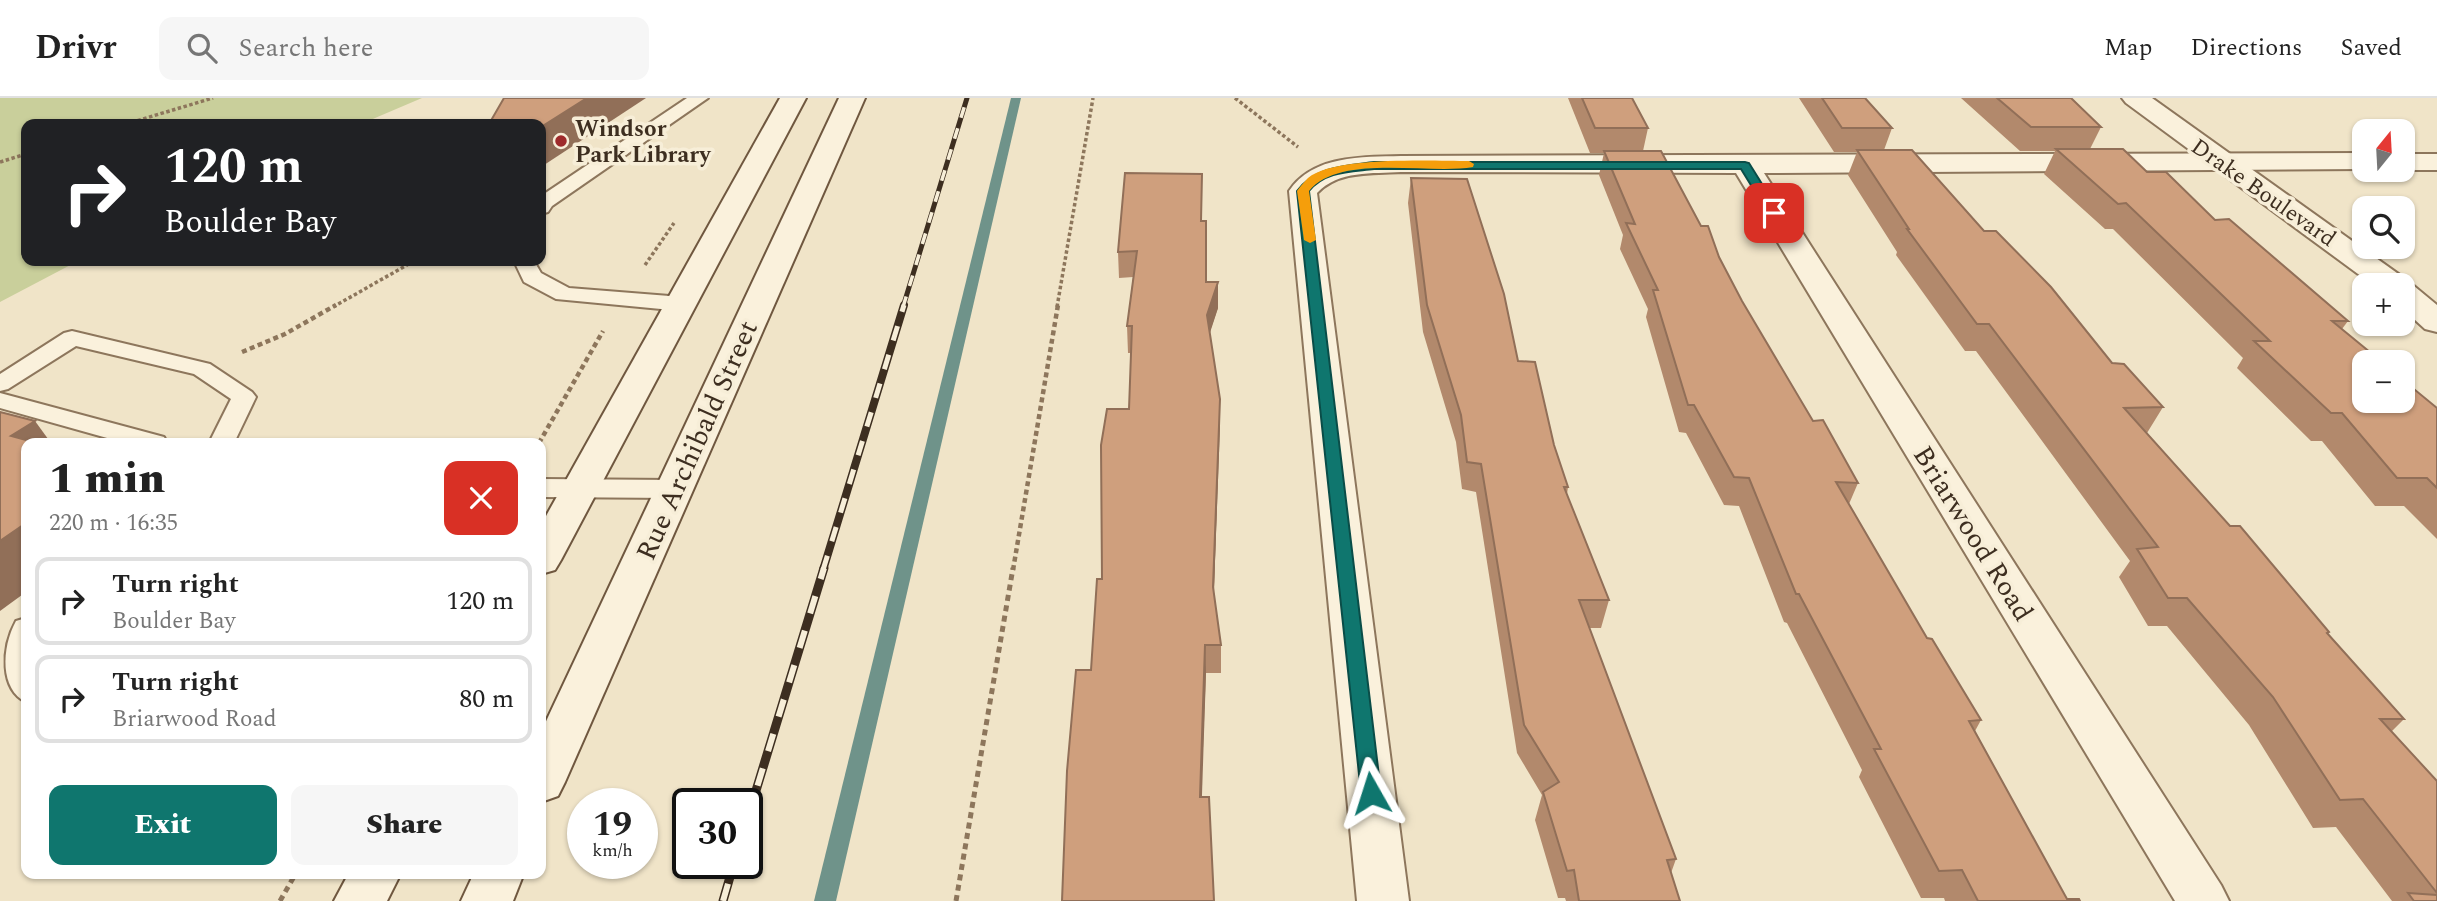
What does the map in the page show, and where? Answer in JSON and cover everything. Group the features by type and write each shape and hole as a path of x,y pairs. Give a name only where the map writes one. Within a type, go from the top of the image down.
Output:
{"street":[{"path":"546,550 793,98"},
{"name":"Rue Archibald Street","path":"546,771 852,98"},
{"name":"Drake Boulevard","path":"2135,98 2376,273"},
{"path":"1383,901 1303,191 1312,180 1348,167 1401,164 2352,161"},
{"path":"2415,162 2437,162"},
{"name":"Briarwood Road","path":"1745,165 2203,901"},
{"path":"2415,303 2437,322"},
{"path":"360,901 373,879"},
{"path":"487,901 496,879"}],"lane":[{"path":"546,201 699,98"},
{"path":"526,266 532,277 564,294 681,304"},
{"path":"0,384 72,338 202,369 244,397 224,438"},
{"path":"0,400 137,438"},
{"path":"546,488 674,489"},
{"path":"21,644 12,671 21,683"}],"path":[{"path":"143,119 213,98"},
{"path":"956,901 1093,98"},
{"path":"1235,98 1329,172"},
{"path":"0,162 21,156"},
{"path":"285,334 405,266"},
{"path":"280,901 293,879"}],"green space":[{"path":"0,98 422,98 373,119 21,119 21,266 68,266 0,302"}],"building":[{"path":"504,98 587,98 546,124 546,119 492,119"},
{"path":"1582,98 1632,98 1648,128 1595,128"},
{"path":"1822,98 1865,98 1892,128 1842,128"},
{"path":"1997,98 2071,98 2101,127 2031,127"},
{"path":"2056,149 2123,149 2147,172 2166,172 2215,220 2229,219 2348,321 2332,321 2367,350 2352,350 2352,413 2415,413 2415,390 2437,408 2437,488 2427,478 2397,478 2342,413 2331,413 2254,341 2270,341 2126,203 2118,204"},
{"path":"1857,150 1912,150 1984,231 1996,231 2051,287 2112,363 2124,364 2163,407 2124,408 2230,526 2240,526 2329,632 2327,633 2404,719 2380,719 2437,781 2437,893 2363,799 2340,800 2273,697 2187,598 2168,598 2137,549 2158,547 1989,324 1977,324 1907,229"},
{"path":"1604,151 1661,151 1701,226 1708,226 1719,257 1742,301 1813,421 1823,420 1858,483 1836,482 1927,638 1932,639 1981,720 1969,721 2067,899 2080,901 1978,901 1962,870 1939,871 1874,749 1881,749 1799,594 1796,594 1749,478 1734,477 1694,405 1688,405 1653,290 1658,290 1626,223 1635,224"},
{"path":"1125,173 1202,174 1201,221 1206,221 1206,282 1218,282 1207,315 1220,399 1213,587 1221,645 1205,645 1200,797 1209,797 1214,901 1062,901 1067,771 1076,670 1091,670 1097,579 1102,579 1101,445 1107,409 1129,409 1132,326 1127,326 1137,251 1118,252"},
{"path":"1411,178 1467,179 1504,294 1518,361 1535,362 1554,445 1568,487 1564,487 1609,600 1579,600 1676,859 1667,860 1680,901 1579,901 1574,870 1567,871 1543,792 1559,782 1524,725 1481,464 1467,462 1461,415 1427,305"},
{"path":"0,412 35,421 11,436 21,439 21,526 0,541"},
{"path":"2408,893 2437,895 2437,901 2414,901"}],"waterway":[{"path":"825,901 1016,98"}],"railway":[{"path":"903,307 967,98"},
{"path":"823,570 904,305"},
{"path":"757,788 824,568"},
{"path":"723,901 729,879"}],"slow traffic":[{"path":"1310,240 1303,191 1312,180 1348,167 1469,164"}],"place":[{"name":"Windsor Park Library","path":"561,141"}],"route":[{"path":"1371,793 1303,191 1312,180 1348,167 1401,164 1745,165 1774,213"}]}
